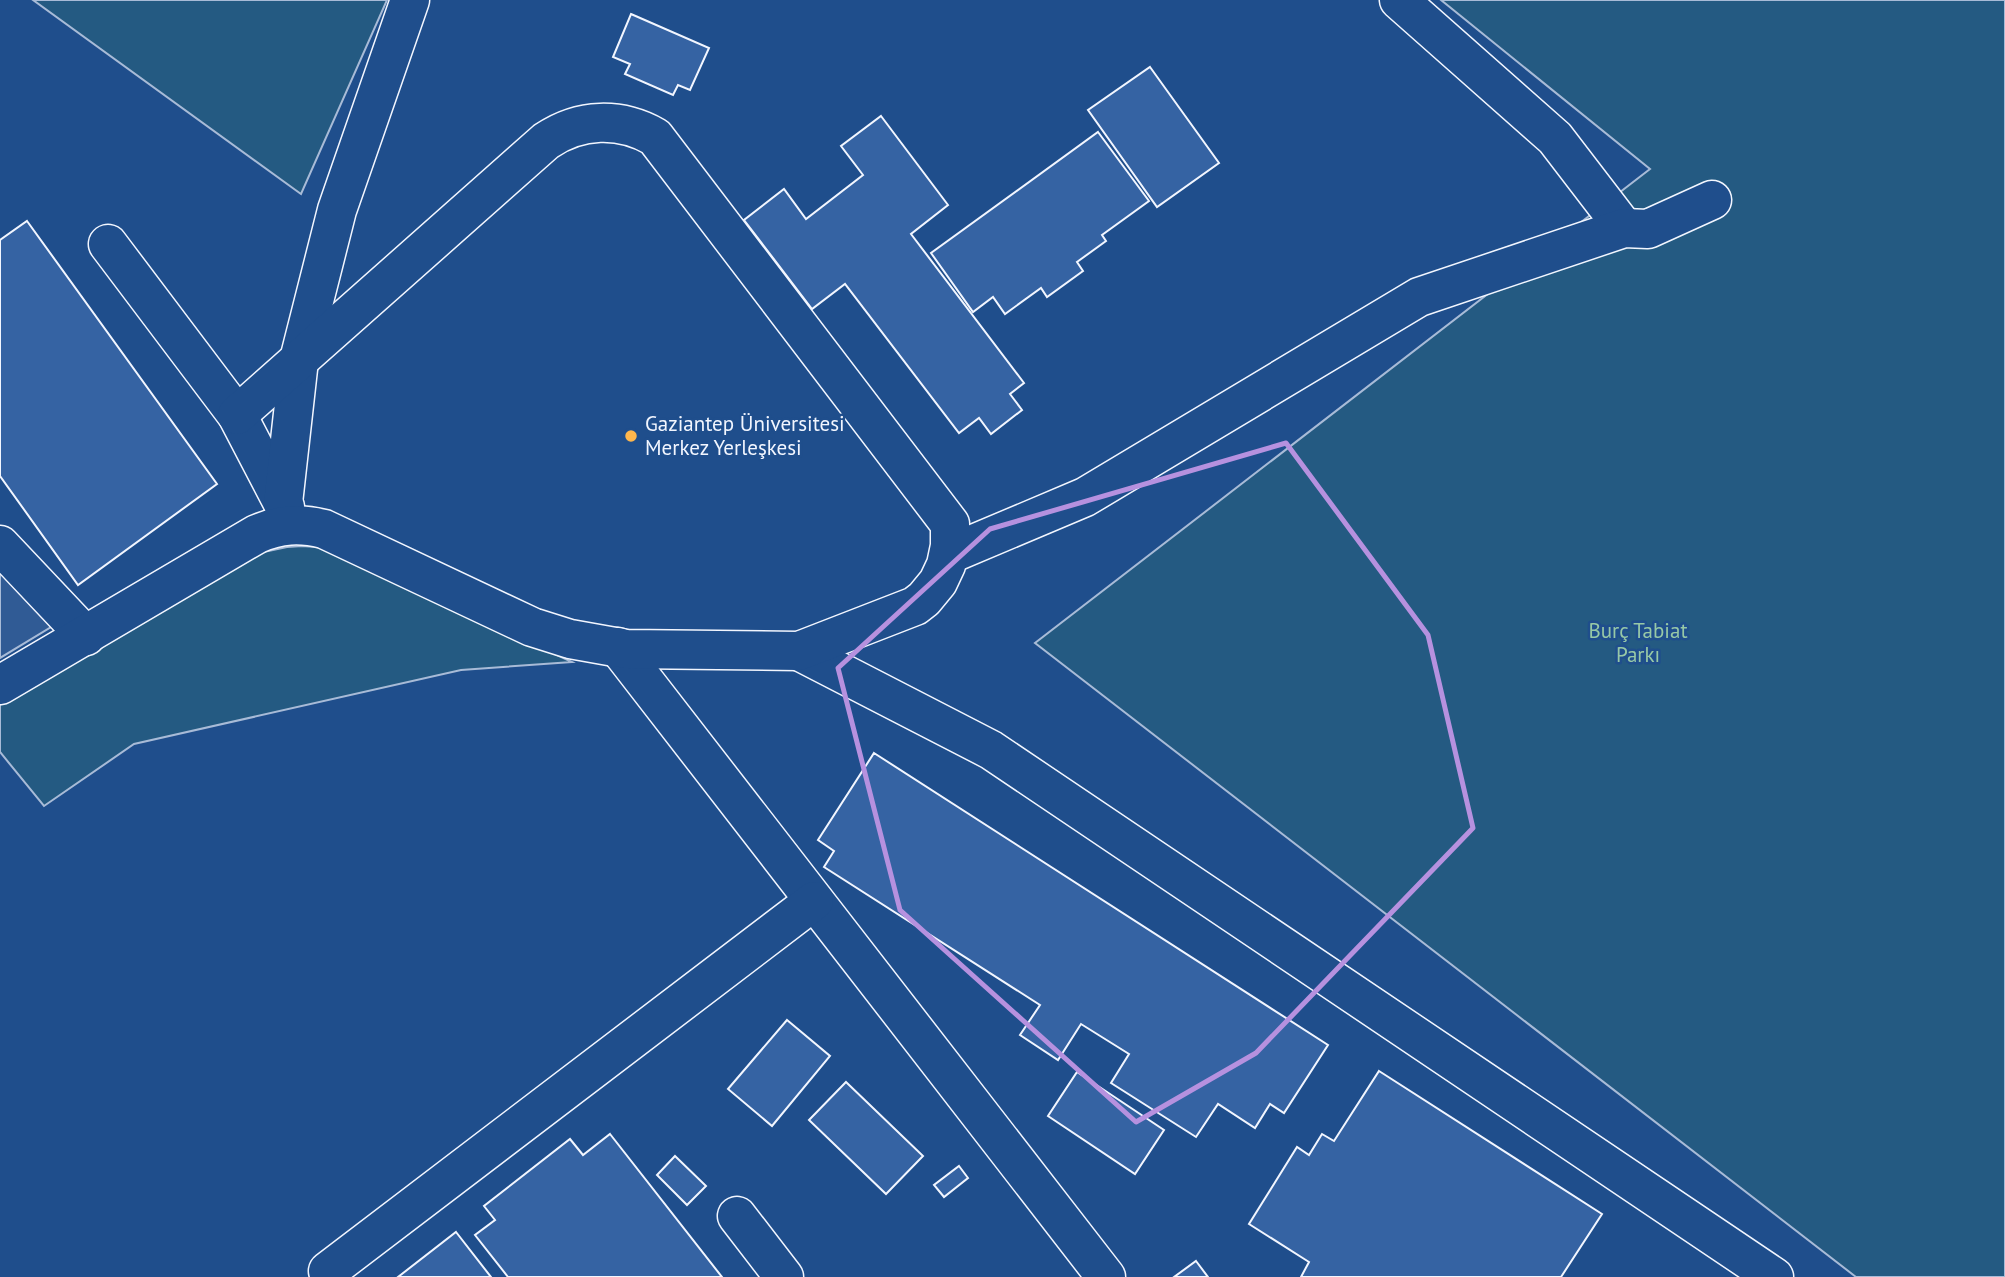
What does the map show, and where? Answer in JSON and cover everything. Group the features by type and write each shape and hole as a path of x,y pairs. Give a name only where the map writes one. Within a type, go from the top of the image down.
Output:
{"street":[{"path":"0,685 257,534 279,526 288,514 299,359 337,210 410,0"},
{"path":"1399,0 1555,138 1624,228"},
{"path":"108,244 237,415 288,514 532,627 570,639 618,647 799,651 915,606 936,585 950,554 950,524 655,138 626,125 595,123 574,127 551,138 237,415"},
{"path":"950,554 1085,498 1419,298 1624,228 1648,229 1712,201"},
{"path":"0,545 86,636"},
{"path":"618,647 1106,1277"},
{"path":"799,651 991,750 1774,1277"},
{"path":"328,1271 814,901"},
{"path":"737,1216 784,1277"}],"highlighted area":[{"path":"1286,443 1428,635 1473,828 1256,1053 1136,1122 900,910 838,668 990,529"}],"green space":[{"path":"33,0 387,0 301,194"},
{"name":"Burç Tabiat Parkı","path":"1441,0 2005,0 2005,1277 1856,1277 1035,643 1650,169"},
{"path":"302,546 317,547 345,556 572,662 461,670 134,744 44,806 0,752 0,702 259,553"}],"shaded area":[{"path":"0,565 56,624 0,658"}],"building":[{"path":"631,14 709,48 690,90 678,85 673,95 625,74 630,64 613,57"},
{"path":"1150,67 1219,163 1157,207 1088,110"},
{"path":"881,116 948,205 911,234 1024,383 1010,394 1022,410 991,434 979,418 959,433 845,284 812,309 744,220 784,189 806,219 863,175 841,146"},
{"path":"1098,132 1149,201 1102,235 1106,241 1077,262 1083,271 1047,297 1041,288 1005,314 993,297 973,312 931,253"},
{"path":"27,221 217,484 78,585 0,476 0,240"},
{"path":"874,753 1328,1045 1284,1113 1270,1104 1255,1128 1218,1104 1196,1137 1111,1083 1129,1054 1081,1024 1058,1060 1020,1035 1040,1005 824,867 834,851 818,840"},
{"path":"787,1020 830,1056 772,1126 728,1089"},
{"path":"1379,1071 1602,1214 1561,1277 1301,1277 1309,1262 1249,1224 1297,1147 1309,1155 1322,1134 1334,1141"},
{"path":"1077,1072 1164,1130 1135,1174 1048,1116"},
{"path":"846,1082 923,1156 886,1194 809,1120"},
{"path":"610,1134 722,1277 508,1277 475,1235 495,1220 484,1206 570,1139 583,1155"},
{"path":"675,1156 706,1186 687,1205 657,1175"},
{"path":"959,1166 968,1178 944,1197 934,1185"},
{"path":"456,1232 491,1277 398,1277"},
{"path":"1196,1261 1208,1277 1174,1277"}],"place":[{"name":"Gaziantep Üniversitesi Merkez Yerleşkesi","path":"631,436"}]}
